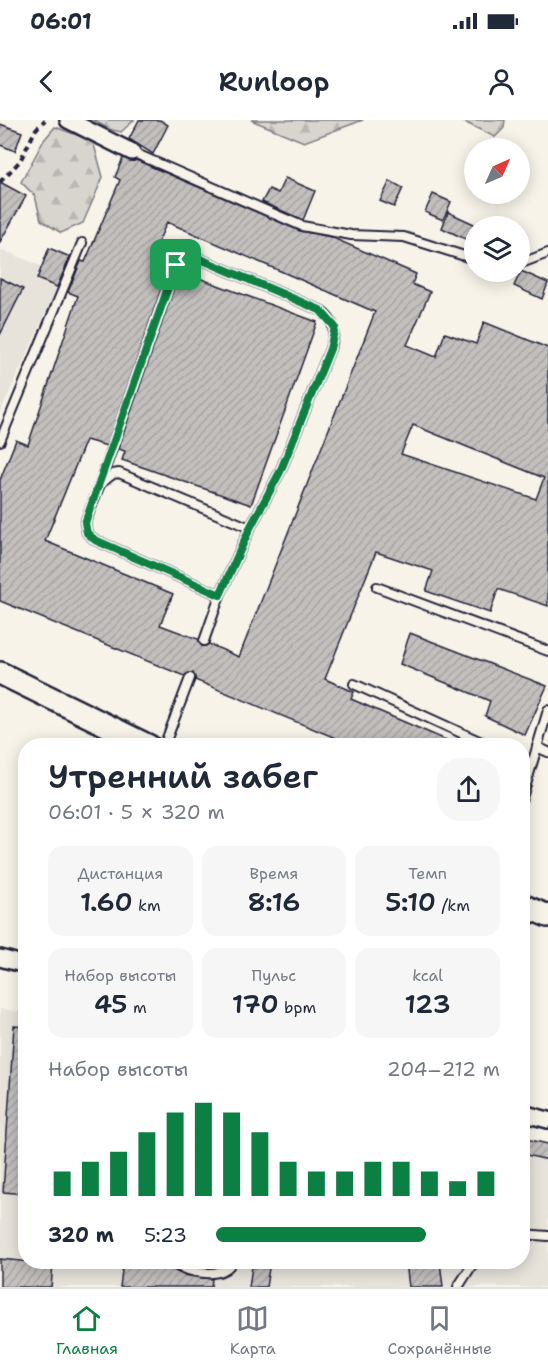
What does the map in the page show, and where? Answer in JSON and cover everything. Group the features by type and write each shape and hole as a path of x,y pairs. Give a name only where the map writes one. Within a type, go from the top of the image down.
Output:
{"main road":[{"path":"5,678 132,738"},
{"path":"530,908 548,916"}],"street":[{"path":"68,120 132,152"},
{"path":"0,958 18,963"},
{"path":"530,1115 548,1120"}],"lane":[{"path":"132,152 302,226 351,236 404,237 464,256"},
{"path":"0,441 82,243"},
{"path":"530,260 548,253"},
{"path":"204,641 220,595 250,528 280,472 330,349 335,327 320,310 191,255 184,255 176,265 85,523 87,533 95,540 220,595"},
{"path":"98,489 108,478 119,473 250,528"},
{"path":"377,586 548,651"},
{"path":"167,738 190,678"},
{"path":"354,684 472,738"},
{"path":"530,768 548,710"},
{"path":"537,747 548,753"},
{"path":"530,1235 548,1236"},
{"path":"184,1269 219,1273 226,1269"},
{"path":"458,1287 470,1269"}],"path":[{"path":"0,182 20,161 36,129 45,120"}],"shaded area":[{"path":"0,249 63,275 0,413"},
{"path":"0,1009 18,1011 18,1269 530,1269 530,1140 548,1144 548,1287 0,1287"}],"green space":[{"path":"93,120 134,120 121,132 109,129"},
{"path":"251,120 363,120 304,142"},
{"path":"460,120 505,120 504,128 495,137"},
{"path":"55,127 93,141 103,177 83,223 61,233 41,220 35,196 21,182 44,140"}],"building":[{"path":"139,120 160,120 168,125 153,154 129,139"},
{"path":"0,124 22,132 15,151 0,145"},
{"path":"123,158 136,160 300,231 331,237 416,274 412,284 430,292 407,345 436,357 445,333 476,344 484,322 548,348 548,606 498,589 490,613 426,591 433,571 376,552 325,679 354,692 351,699 441,738 336,738 195,680 193,673 184,676 0,601 0,480 16,440 28,445 78,296 68,292 81,261 85,262 120,180 115,177","holes":["167,222 375,312 239,657 209,644 202,646 198,639 160,625 173,594 45,541 86,440 107,446 169,266 151,258","413,425 544,478 536,499 401,454"]},
{"path":"285,178 315,191 303,220 262,202 269,189 278,193"},
{"path":"390,181 403,188 394,207 380,201"},
{"path":"0,182 26,196 0,242"},
{"path":"433,194 451,202 443,220 425,212"},
{"path":"448,212 464,219 464,238 442,228"},
{"path":"49,248 70,257 57,287 37,279"},
{"path":"180,271 317,322 251,505 122,460 125,451 118,449"},
{"path":"530,275 548,283 542,299 514,286 516,282 530,282"},
{"path":"0,278 23,289 0,335"},
{"path":"410,633 547,686 525,735 485,716 490,701 400,664"},
{"path":"14,1026 18,1026 18,1193 3,1192"},
{"path":"530,1140 548,1144 548,1160 530,1156"},
{"path":"0,1259 18,1261 18,1269 53,1269 51,1287 0,1287"},
{"path":"122,1269 171,1269 183,1275 212,1279 211,1287 120,1287"},
{"path":"252,1269 269,1269 266,1287 249,1287"},
{"path":"407,1269 441,1269 443,1287 409,1287"}],"route":[{"path":"184,255 191,255 320,310 335,327 330,349 280,472 250,528 220,595 95,540 87,533 85,523 176,265 184,255"}]}
